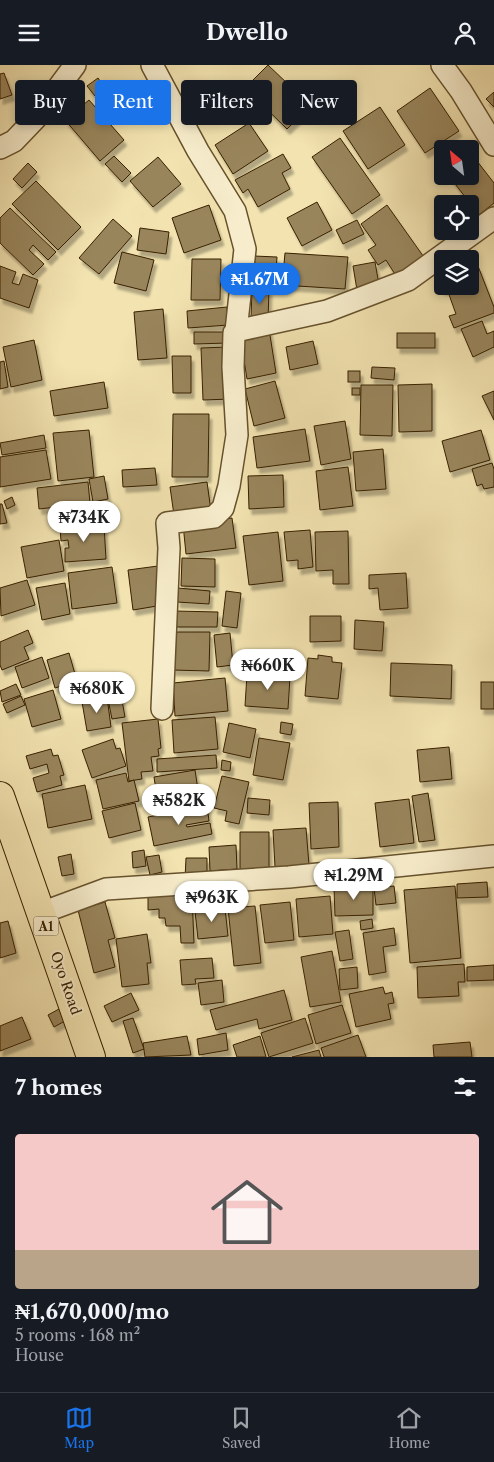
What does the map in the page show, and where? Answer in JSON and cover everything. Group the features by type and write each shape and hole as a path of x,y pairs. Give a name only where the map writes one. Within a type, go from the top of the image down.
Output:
{"highway":[{"name":"Oyo Road","path":"0,796 91,1057"}],"street":[{"path":"0,148 14,141 35,119 75,65"},
{"path":"152,65 198,151 235,211 245,249 236,331 234,333 233,367 237,435 229,486 223,508 214,517 167,523 169,548 162,709"},
{"path":"442,65 494,145"},
{"path":"236,331 327,311 408,280 494,218"},
{"path":"41,913 106,889 289,877 494,855"}],"building":[{"path":"268,65 284,80 282,80 282,124 272,114 272,80 253,80"},
{"path":"4,73 12,95 0,99 0,74"},
{"path":"95,80 95,96 87,86"},
{"path":"430,88 459,131 445,140 434,140 434,147 425,153 397,111"},
{"path":"494,92 494,107 486,99"},
{"path":"89,100 95,107 95,125 111,125 124,140 100,161 69,125 85,125 85,103"},
{"path":"380,107 405,145 368,169 343,131 352,125 357,125 357,122"},
{"path":"246,125 250,125 268,151 233,174 215,145"},
{"path":"283,125 291,125 287,129"},
{"path":"340,138 380,195 352,214 312,157"},
{"path":"283,154 291,168 282,173 290,189 258,207 248,189 243,193 235,180"},
{"path":"114,156 131,173 122,182 105,164"},
{"path":"158,157 181,184 153,207 130,181"},
{"path":"28,163 37,172 22,188 13,179"},
{"path":"479,164 494,183 494,203 479,215 479,195 464,195 456,185 479,185"},
{"path":"36,181 81,227 58,250 12,204"},
{"path":"317,202 332,230 302,246 287,218"},
{"path":"209,205 221,240 184,253 172,218"},
{"path":"387,205 426,260 398,279 386,260 378,265 368,250 376,245 361,224"},
{"path":"10,208 56,252 48,260 33,245 29,250 44,264 33,275 0,243 0,218"},
{"path":"113,219 132,236 99,274 79,258"},
{"path":"357,220 364,234 343,244 336,230"},
{"path":"140,228 169,232 166,254 137,250"},
{"path":"122,252 154,260 146,291 114,283"},
{"path":"285,253 348,257 345,289 282,285"},
{"path":"254,256 277,257 275,286 253,284"},
{"path":"192,259 221,259 220,300 191,300"},
{"path":"375,262 379,285 357,290 353,266"},
{"path":"0,266 16,272 12,283 19,285 23,274 38,280 29,308 0,298"},
{"path":"479,269 494,307 494,313 454,328 449,316 456,314 449,295 479,295"},
{"path":"252,289 269,290 268,320 251,319"},
{"path":"227,307 228,325 188,328 187,311"},
{"path":"163,309 167,358 138,360 134,312"},
{"path":"482,321 487,334 494,331 494,347 473,357 461,329"},
{"path":"269,329 276,373 247,379 240,335"},
{"path":"194,332 228,332 228,343 194,344"},
{"path":"397,333 435,333 435,348 397,348"},
{"path":"34,340 42,380 11,387 3,347"},
{"path":"313,341 318,364 290,370 286,347"},
{"path":"228,347 231,399 203,400 201,348"},
{"path":"172,356 191,356 191,393 173,393"},
{"path":"4,361 8,387 0,389 0,362"},
{"path":"372,367 395,368 394,380 371,378"},
{"path":"348,371 360,371 360,382 348,382"},
{"path":"275,381 285,418 254,426 245,389"},
{"path":"104,382 108,408 54,416 50,391"},
{"path":"432,384 432,431 399,432 398,385"},
{"path":"361,385 393,385 392,436 360,435"},
{"path":"352,388 360,388 360,395 352,395"},
{"path":"494,391 494,420 482,396"},
{"path":"173,414 209,414 208,477 172,477"},
{"path":"345,421 351,459 321,465 314,426"},
{"path":"305,429 310,461 257,468 253,437"},
{"path":"89,430 94,477 58,481 53,433"},
{"path":"481,430 490,460 450,472 442,441"},
{"path":"44,435 46,448 2,455 0,443"},
{"path":"383,449 386,489 356,491 353,452"},
{"path":"46,450 51,479 0,487 0,457"},
{"path":"492,463 494,487 484,489 482,484 477,486 472,469"},
{"path":"348,467 353,506 320,510 316,471"},
{"path":"155,468 157,485 123,487 122,470"},
{"path":"283,475 284,507 249,509 248,476"},
{"path":"104,476 108,499 93,502 89,479"},
{"path":"88,482 90,503 39,509 37,488"},
{"path":"207,482 211,511 174,515 170,487"},
{"path":"12,497 15,505 7,509 4,501"},
{"path":"0,504 2,504 7,523 0,524"},
{"path":"232,518 236,548 186,554 183,524"},
{"path":"104,525 106,559 65,562 65,548 69,548 68,540 61,541 60,528"},
{"path":"310,530 313,567 298,569 298,560 287,561 284,532"},
{"path":"348,531 349,584 333,584 333,570 316,571 315,532"},
{"path":"278,532 283,581 249,585 243,536"},
{"path":"59,540 64,571 27,578 21,547"},
{"path":"182,558 215,559 215,587 181,586"},
{"path":"158,566 163,605 133,610 128,570"},
{"path":"112,567 117,603 72,609 68,573"},
{"path":"406,573 408,608 380,610 378,588 369,589 369,575"},
{"path":"27,580 35,605 1,616 0,588"},
{"path":"65,583 70,614 42,620 36,588"},
{"path":"178,588 210,591 209,604 177,602"},
{"path":"226,591 241,593 237,628 222,626"},
{"path":"175,611 218,612 217,627 175,627"},
{"path":"310,616 341,616 341,641 310,642"},
{"path":"355,620 384,622 382,651 354,649"},
{"path":"28,630 33,643 24,647 29,659 2,670 0,665 0,642"},
{"path":"173,632 210,632 209,671 172,670"},
{"path":"230,633 233,665 217,667 214,635"},
{"path":"69,653 77,681 55,688 47,660"},
{"path":"318,655 332,657 332,662 342,663 338,699 305,696 308,658 318,659"},
{"path":"42,657 49,678 22,688 15,667"},
{"path":"391,663 452,665 451,699 390,696"},
{"path":"117,673 125,717 112,719 103,675"},
{"path":"89,674 94,698 81,701 76,677"},
{"path":"247,674 290,677 288,709 245,706"},
{"path":"225,678 228,711 175,716 173,683"},
{"path":"481,682 494,682 494,709 481,709"},
{"path":"16,684 21,695 2,702 0,691"},
{"path":"53,690 61,719 32,727 24,699"},
{"path":"21,696 25,705 7,713 3,704"},
{"path":"107,697 111,727 87,731 82,702"},
{"path":"215,717 218,749 174,753 172,720"},
{"path":"158,719 161,748 158,749 159,756 151,757 153,771 141,772 142,779 129,781 122,723"},
{"path":"281,722 293,724 291,735 280,733"},
{"path":"229,723 256,729 250,758 223,752"},
{"path":"259,738 290,743 283,780 253,775"},
{"path":"113,739 116,749 120,748 126,766 92,778 82,750"},
{"path":"449,747 452,779 420,782 417,750"},
{"path":"51,749 53,756 58,755 64,775 60,776 62,785 37,792 33,778 49,773 47,764 30,769 26,756"},
{"path":"216,755 217,768 157,772 157,759"},
{"path":"222,760 231,762 230,771 221,770"},
{"path":"195,770 200,803 159,810 154,777"},
{"path":"126,773 128,782 134,780 139,801 103,809 96,780"},
{"path":"222,776 249,782 239,824 225,821 227,811 214,808"},
{"path":"85,785 92,819 48,828 42,794"},
{"path":"428,793 435,840 419,842 412,796"},
{"path":"248,798 270,800 269,815 247,813"},
{"path":"409,799 414,843 380,847 375,803"},
{"path":"338,802 339,847 311,849 309,803"},
{"path":"135,803 141,830 109,838 102,811"},
{"path":"207,806 209,821 186,825 187,827 210,823 212,834 154,846 148,817"},
{"path":"306,828 309,865 275,867 273,830"},
{"path":"240,832 269,832 269,869 240,876"},
{"path":"236,845 237,869 210,871 209,847"},
{"path":"144,850 146,866 133,868 132,852"},
{"path":"71,854 74,874 62,876 58,857"},
{"path":"159,855 162,872 150,875 146,857"},
{"path":"186,858 207,858 207,879 185,879"},
{"path":"487,882 488,897 457,898 457,884"},
{"path":"394,886 396,903 376,905 374,888"},
{"path":"455,886 461,958 410,963 404,890"},
{"path":"373,887 373,915 335,916 334,888"},
{"path":"192,895 194,943 181,943 180,926 166,926 165,918 159,918 159,909 148,910 148,896"},
{"path":"330,896 333,934 299,937 296,899"},
{"path":"105,902 115,938 108,940 115,967 94,973 78,910"},
{"path":"290,902 294,940 265,943 260,905"},
{"path":"255,906 261,963 234,966 228,908"},
{"path":"225,908 228,936 198,939 195,911"},
{"path":"372,919 373,928 361,930 360,921"},
{"path":"8,921 16,953 0,958 0,923"},
{"path":"394,928 396,945 383,947 386,972 369,975 363,933"},
{"path":"349,930 353,959 340,961 335,932"},
{"path":"147,934 151,963 147,963 149,984 122,987 116,939"},
{"path":"332,951 341,1002 310,1007 301,957"},
{"path":"212,958 214,978 195,979 196,984 182,985 180,960"},
{"path":"464,964 465,982 458,982 459,996 418,998 417,967"},
{"path":"494,965 494,980 467,981 467,967"},
{"path":"357,967 358,988 340,990 339,969"},
{"path":"222,980 224,1002 201,1005 198,983"},
{"path":"383,987 385,994 392,992 394,1003 388,1004 391,1019 356,1027 349,994"},
{"path":"284,990 292,1020 259,1029 257,1019 216,1030 210,1010"},
{"path":"131,993 139,1010 112,1022 104,1006"},
{"path":"342,1005 351,1033 316,1044 308,1015"},
{"path":"59,1009 65,1021 54,1027 48,1015"},
{"path":"22,1017 31,1039 0,1051 0,1026"},
{"path":"133,1018 144,1049 133,1053 123,1021"},
{"path":"305,1018 313,1043 269,1057 261,1033"},
{"path":"226,1033 228,1050 199,1055 197,1039"},
{"path":"358,1035 366,1057 324,1057 321,1048"},
{"path":"187,1036 191,1055 145,1057 143,1043"},
{"path":"260,1036 266,1057 237,1057 233,1045"},
{"path":"470,1042 472,1057 434,1057 433,1045"},
{"path":"319,1050 321,1057 292,1057"}]}
